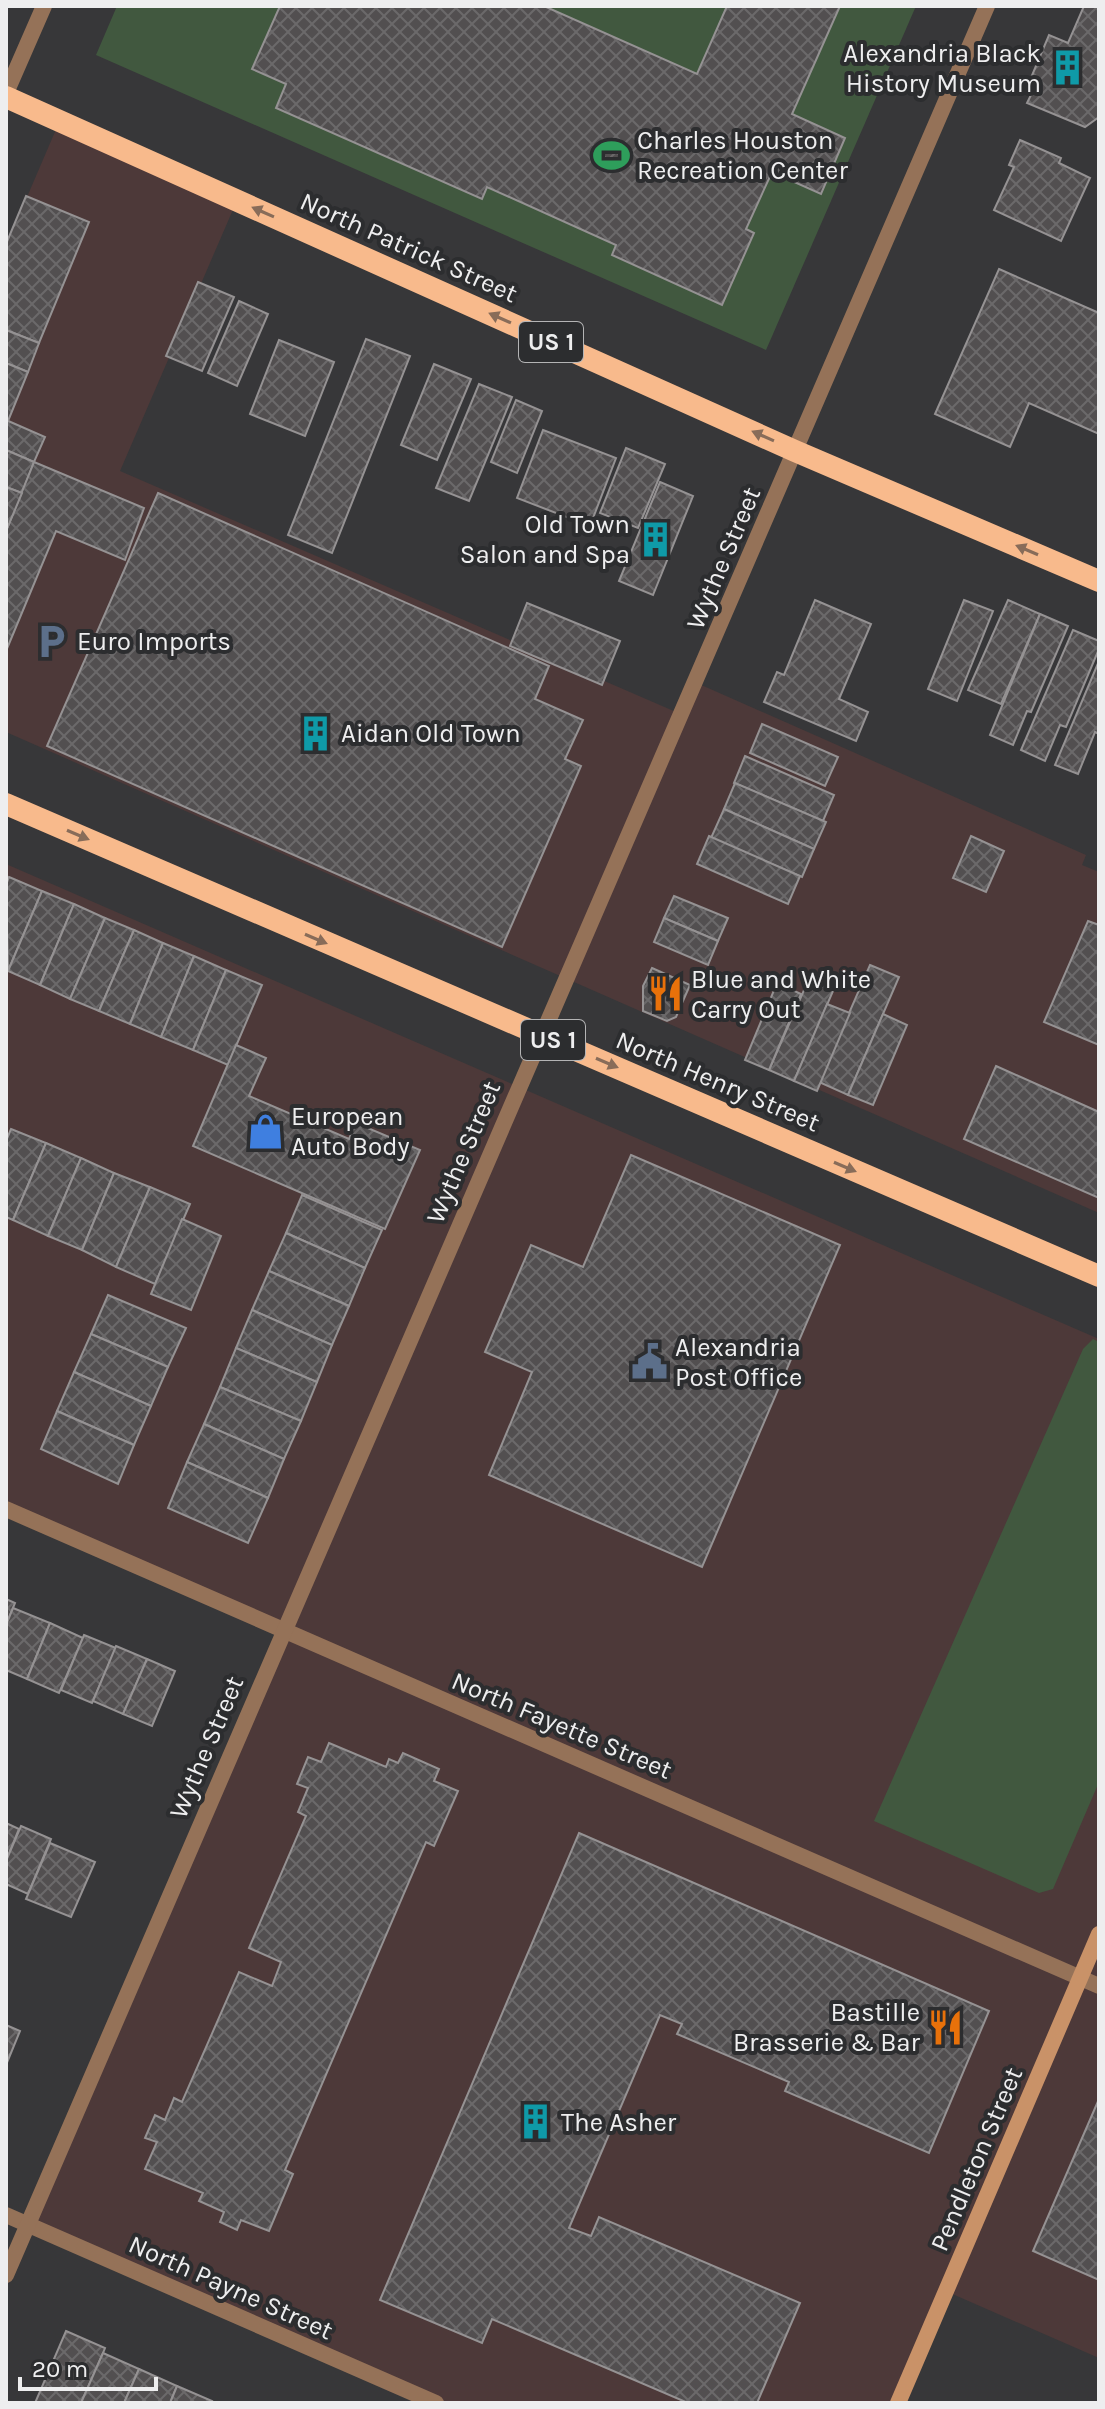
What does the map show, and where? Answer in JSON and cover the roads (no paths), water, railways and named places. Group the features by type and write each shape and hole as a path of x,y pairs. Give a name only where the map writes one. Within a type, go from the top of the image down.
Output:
{"highway":[{"name":"North Patrick Street","path":"6,95 795,451 1099,581"},
{"name":"North Henry Street","path":"6,804 1099,1276"}],"main road":[{"name":"Pendleton Street","path":"898,2403 1099,1934"}],"street":[{"path":"6,95 44,6"},
{"name":"Wythe Street","path":"6,2275 987,6"},
{"name":"North Fayette Street","path":"6,1509 1099,1986"},
{"name":"North Payne Street","path":"6,2215 436,2403"}],"place":[{"name":"Alexandria Black History Museum","path":"1067,68"},
{"name":"Charles Houston Recreation Center","path":"611,155"},
{"name":"Old Town Salon and Spa","path":"656,539"},
{"name":"Euro Imports","path":"51,641"},
{"name":"Aidan Old Town","path":"315,733"},
{"name":"Blue and White Carry Out","path":"665,994"},
{"name":"European Auto Body","path":"265,1131"},
{"name":"Alexandria Post Office","path":"649,1362"},
{"name":"Bastille Brasserie & Bar","path":"946,2027"},
{"name":"The Asher","path":"535,2122"}]}
